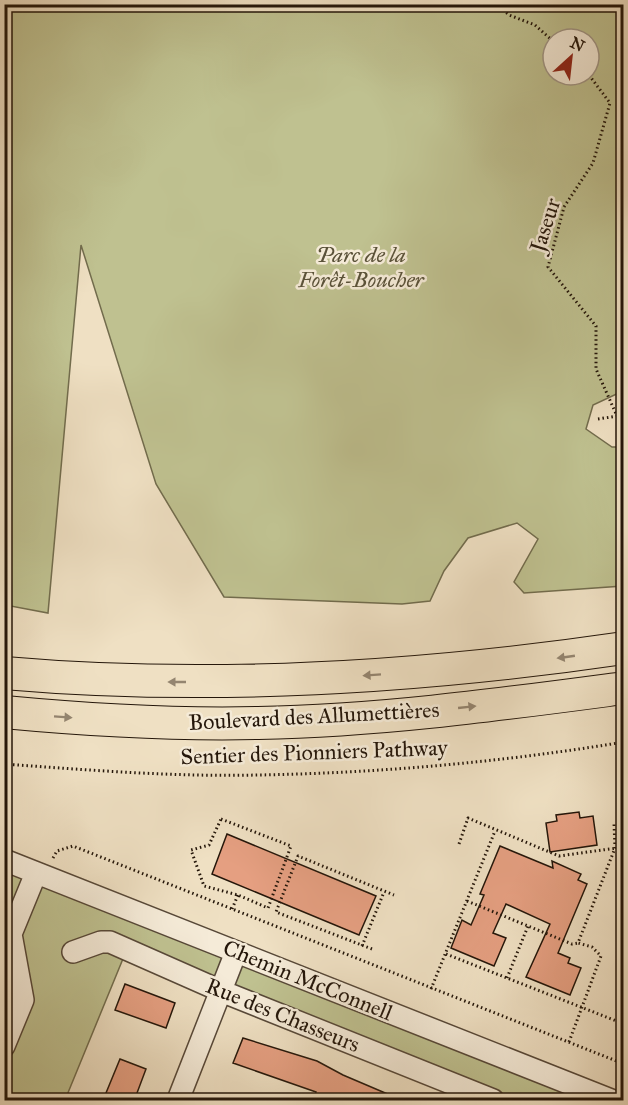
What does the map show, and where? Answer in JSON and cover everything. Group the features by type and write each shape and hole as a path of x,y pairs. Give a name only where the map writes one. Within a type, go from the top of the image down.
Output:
{"highway":[{"name":"Boulevard des Allumettières","path":"4,674 107,680 295,680 519,663 624,648"},
{"name":"Boulevard des Allumettières","path":"4,712 172,723 260,723 394,715 624,688"}],"street":[{"name":"Chemin McConnell","path":"4,860 611,1101"},
{"path":"4,1046 23,1000 11,934 40,874"},
{"name":"Rue des Chasseurs","path":"73,952 101,942 110,942 220,991 493,1101"},
{"path":"178,1101 236,952"}],"path":[{"path":"496,4 509,15 536,25 541,30"},
{"name":"Jaseur","path":"598,87 610,103 593,162 564,207 549,267 596,326 596,369 617,416"},
{"path":"598,419 624,414"},
{"name":"Sentier des Pionniers Pathway","path":"4,764 145,773 258,775 473,763 624,742"},
{"path":"459,844 468,818 559,856 624,847"},
{"path":"221,819 291,846 268,908 238,895 204,886 191,850 209,845 221,819"},
{"path":"578,943 615,848 614,823"},
{"path":"431,989 495,831"},
{"path":"40,874 57,851 73,846 624,1064"},
{"path":"372,950 276,912 298,856 394,895"},
{"path":"362,946 384,892"},
{"path":"232,909 238,895"},
{"path":"467,901 572,944 578,943 592,947 601,956 569,1042"},
{"path":"507,978 528,926"},
{"path":"446,954 624,1024"}],"green space":[{"name":"Parc de la Forêt-Boucher","path":"4,5 623,5 623,391 593,405 586,429 612,447 623,447 623,586 524,593 514,582 538,539 517,523 468,538 444,571 430,601 402,604 224,597 156,484 81,245 48,613 5,605"},
{"path":"4,860 606,1100 495,1100 127,949 65,1100 5,1100"}],"building":[{"path":"579,812 580,818 593,816 597,845 550,852 546,823 557,821 556,815"},
{"path":"227,834 376,896 359,935 212,874"},
{"path":"500,846 553,868 552,861 581,874 578,880 587,884 558,953 570,958 568,963 581,968 570,995 526,977 550,924 506,904 493,933 506,938 494,966 451,948 462,920 471,925 484,895 480,894"},
{"path":"125,984 175,1003 166,1028 115,1010"},
{"path":"243,1038 317,1061 343,1075 404,1101 326,1101 315,1095 316,1092 233,1063"},
{"path":"120,1059 146,1069 134,1101 107,1101 109,1095 106,1093"}]}
